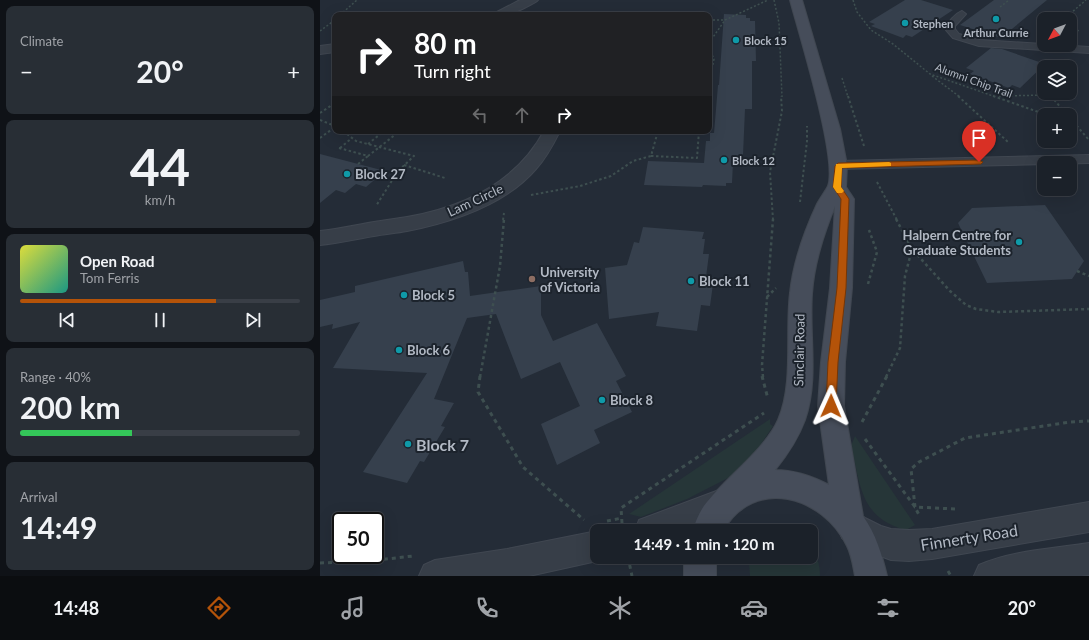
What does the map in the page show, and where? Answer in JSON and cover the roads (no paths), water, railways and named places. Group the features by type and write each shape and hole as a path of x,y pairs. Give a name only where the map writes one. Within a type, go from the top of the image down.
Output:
{"main road":[{"path":"796,0 828,112 838,176 845,199 841,288 833,362 831,406 851,524"},
{"name":"Sinclair Road","path":"711,524 719,510 776,446 792,421 800,378 800,305 806,260 838,176"},
{"path":"729,500 740,492 760,485 781,483 792,484 823,497 841,512 851,524 864,549 871,576"},
{"path":"700,564 700,576"}],"street":[{"path":"506,12 518,5 532,0"},
{"path":"320,50 332,48"},
{"name":"Lam Circle","path":"320,238 352,235 414,223 456,211 501,190 510,183 537,158 548,143 551,134"},
{"name":"Lam Circle","path":"320,222 374,230"},
{"path":"668,524 729,500"},
{"name":"Finnerty Road","path":"851,524 866,536 880,542 906,546 932,544 1089,517"},
{"path":"434,576 506,565 590,536"},
{"path":"990,576 1019,569 1089,559"}],"lane":[{"path":"962,14 951,25 950,30 956,36 966,40 996,44 1089,50"},
{"path":"838,176 871,165 1089,159"}],"place":[{"name":"Arthur Currie","path":"996,19"},
{"name":"Stephen","path":"905,23"},
{"name":"Block 15","path":"736,40"},
{"name":"Block 12","path":"724,160"},
{"name":"Block 27","path":"347,174"},
{"name":"Halpern Centre for Graduate Students","path":"1019,242"},
{"name":"University of Victoria","path":"532,279"},
{"name":"Block 11","path":"691,281"},
{"name":"Block 5","path":"404,295"},
{"name":"Block 6","path":"399,350"},
{"name":"Block 8","path":"602,400"},
{"name":"Block 7","path":"408,444"}]}
